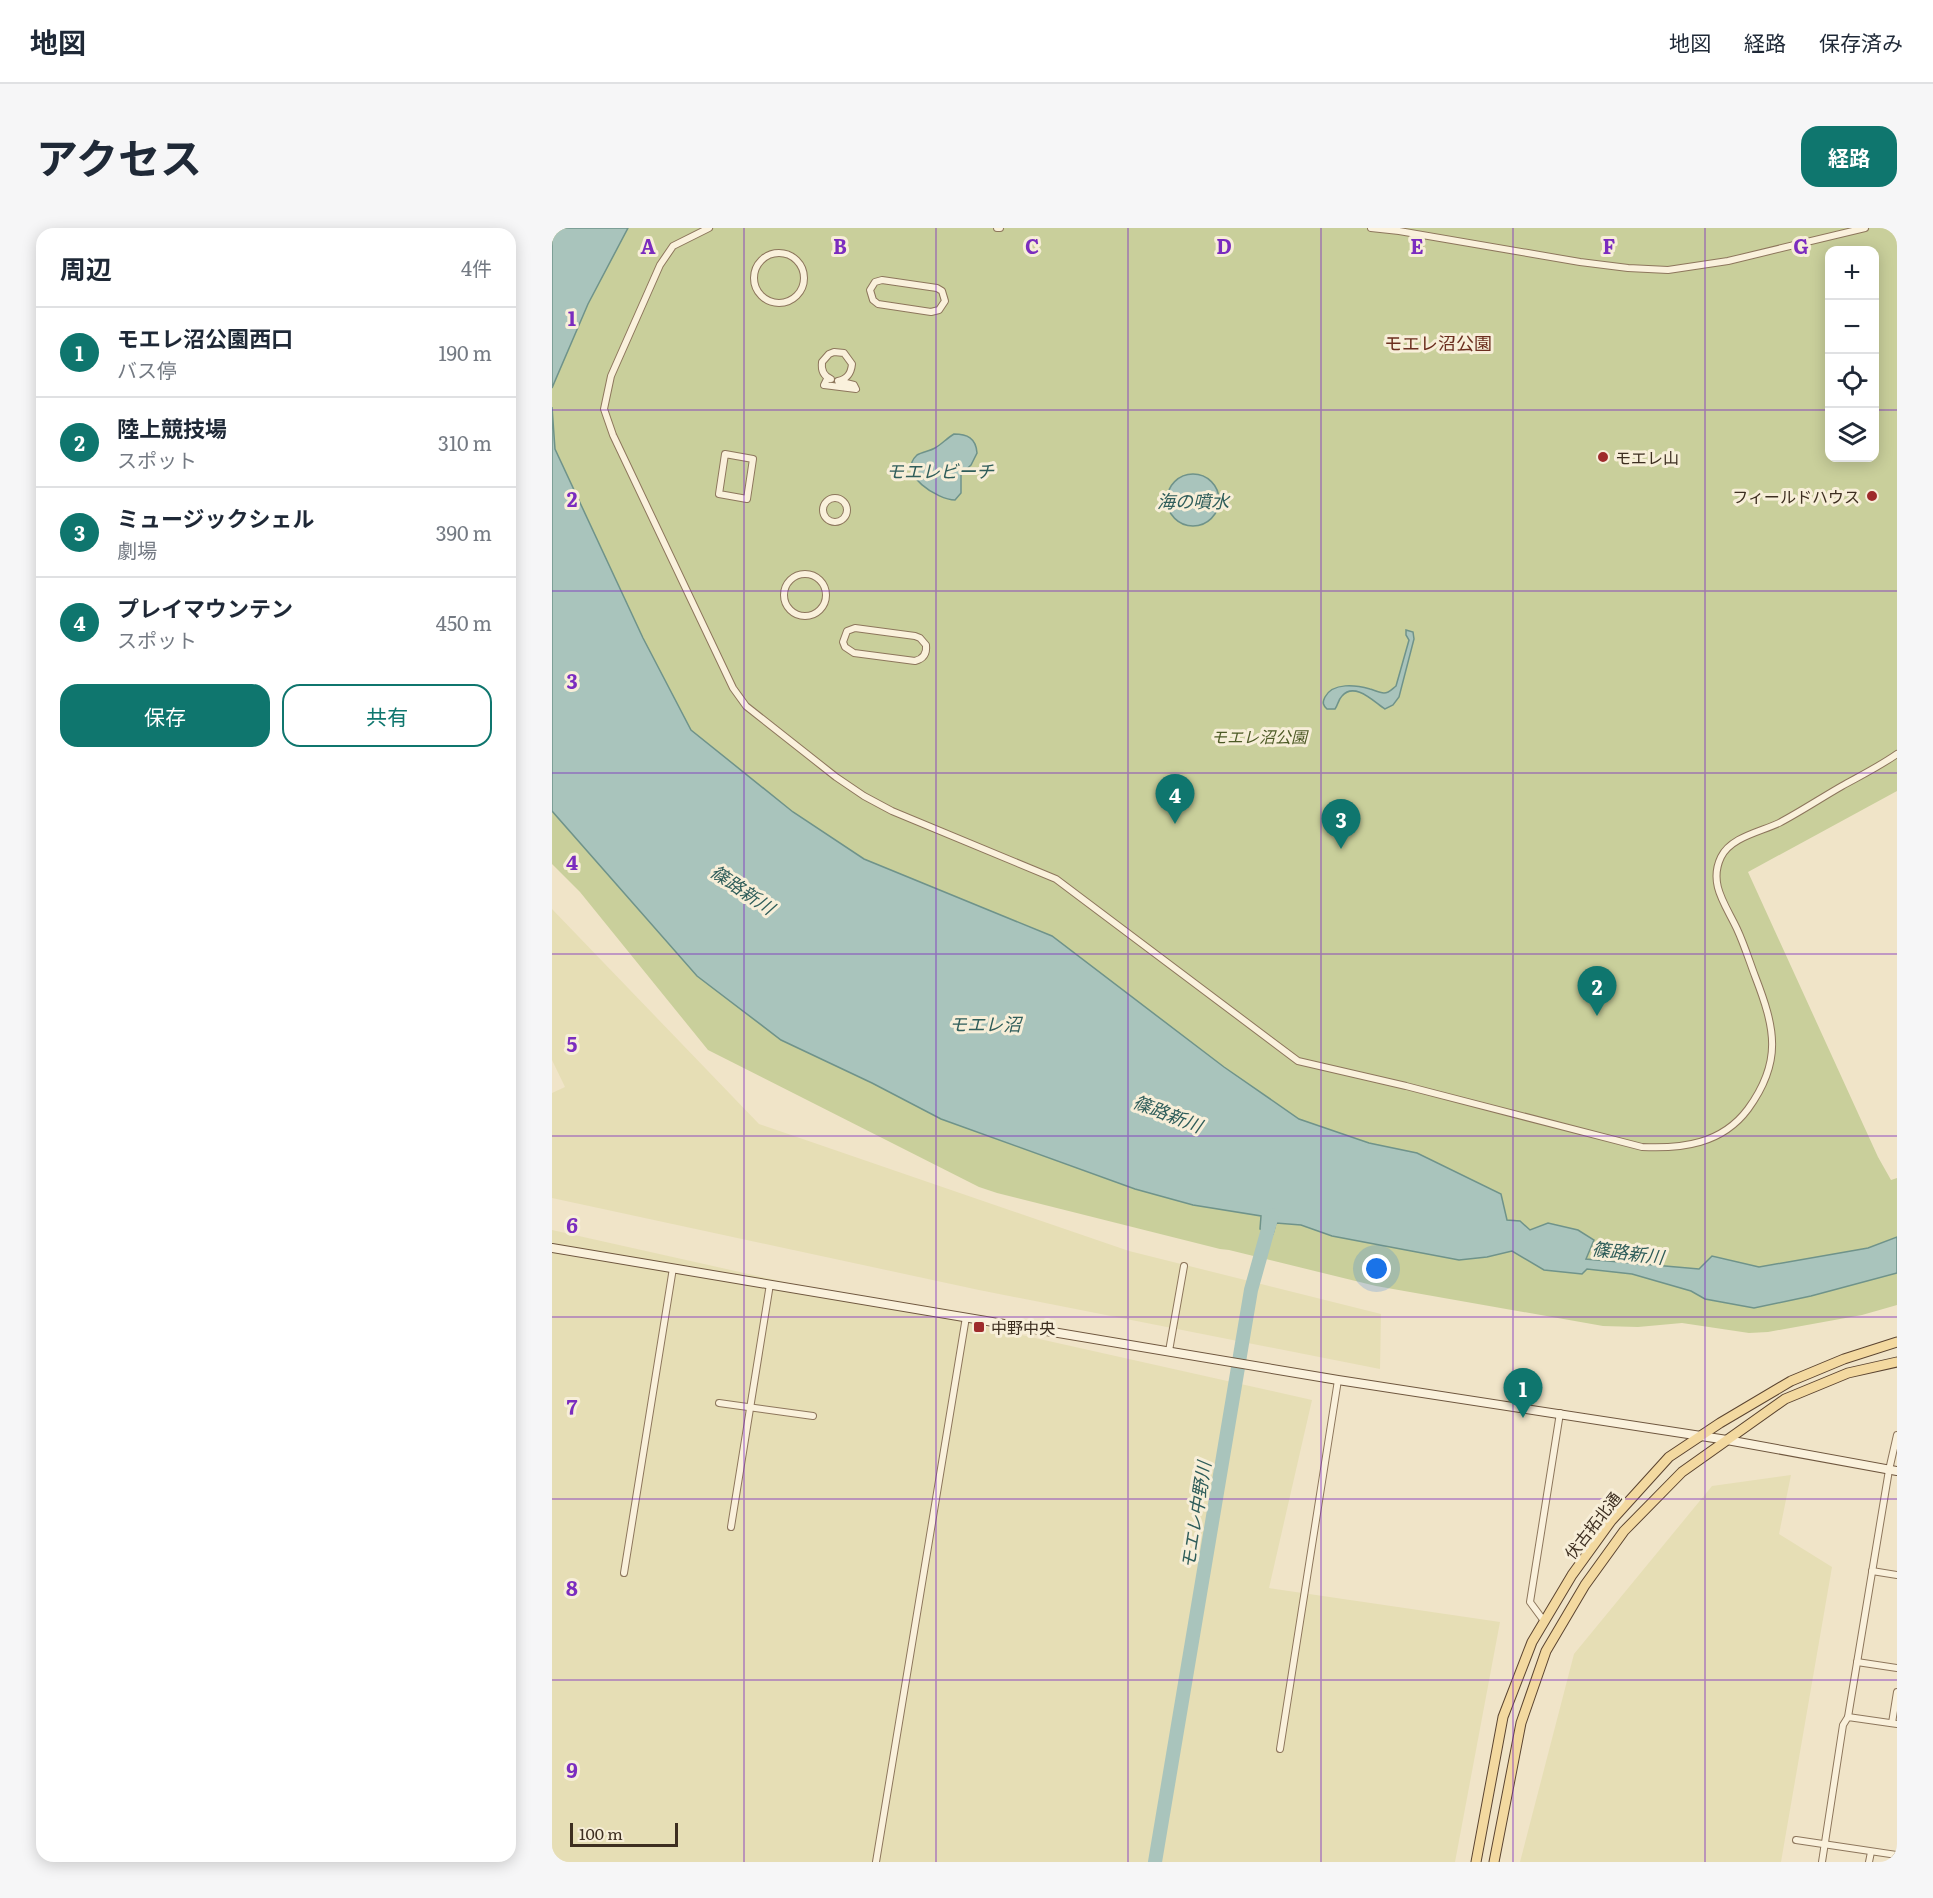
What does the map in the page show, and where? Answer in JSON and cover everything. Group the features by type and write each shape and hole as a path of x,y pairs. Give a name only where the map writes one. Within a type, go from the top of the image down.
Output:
{"main road":[{"name":"伏古拓北通","path":"1476,1862 1503,1717 1532,1642 1572,1575 1611,1521 1669,1457 1701,1436 1791,1381 1844,1359 1897,1342"},
{"name":"伏古拓北通","path":"1494,1862 1521,1723 1546,1651 1585,1585 1624,1532 1682,1472 1785,1399 1848,1373 1897,1362"}],"street":[{"path":"709,228 673,246 660,265 611,376 604,409 612,435 733,688 746,706 836,777 864,796 892,811 1056,879 1298,1061 1406,1086 1642,1147 1671,1148 1711,1139 1737,1121 1755,1098 1765,1082 1773,1047 1767,1008 1737,929 1719,893 1716,872 1722,855 1734,842 1779,822 1897,754"},
{"path":"1371,228 1580,262 1668,270 1728,261 1865,228"},
{"path":"778,253 792,256 802,267 804,274 799,294 780,304 764,299 754,287 753,279 758,264 763,258 778,253"},
{"path":"882,280 937,288 942,291 945,301 939,310 931,312 878,304 870,296 870,290 875,282 882,280"},
{"path":"834,352 844,353 852,364 847,377 838,381 854,385 856,390 837,387 824,385 827,379 831,380 825,376 822,367 825,357 834,352"},
{"path":"725,454 753,459 747,499 719,494 725,454"},
{"path":"837,498 844,502 847,514 838,522 830,522 822,514 823,506 829,500 837,498"},
{"path":"810,574 822,583 826,598 818,612 802,616 788,608 784,591 793,577 810,574"},
{"path":"855,628 915,636 923,641 926,649 923,657 915,661 854,653 845,647 843,642 847,631 855,628"},
{"path":"552,1248 1338,1380 1727,1440 1893,1470"},
{"path":"1169,1351 1184,1266"},
{"path":"624,1573 673,1268"},
{"path":"731,1527 770,1284"},
{"path":"876,1862 966,1317"},
{"path":"1280,1749 1338,1380"},
{"path":"719,1403 813,1416"},
{"path":"1544,1621 1530,1602 1560,1413"},
{"path":"1822,1862 1844,1725 1848,1717 1872,1571 1893,1470 1897,1435"},
{"path":"1872,1571 1897,1575"},
{"path":"1857,1662 1897,1668"},
{"path":"1848,1717 1894,1724 1897,1692"},
{"path":"1796,1840 1897,1855"},
{"path":"1869,1862 1871,1852"}],"shaded area":[{"path":"552,909 759,1124 1129,1251 1381,1314 1380,1369 979,1290 552,1198 552,1093 565,1087 552,1060"},
{"path":"552,1230 1312,1400 1269,1588 1500,1622 1455,1862 565,1862 552,1859"},
{"path":"1791,1475 1779,1534 1832,1567 1781,1862 1520,1862 1574,1654 1712,1486"}],"green space":[{"name":"モエレ沼公園","path":"552,228 1897,228 1897,791 1748,872 1878,1157 1891,1180 1897,1178 1897,1305 1862,1315 1768,1332 1749,1333 1682,1323 1638,1327 1603,1326 1376,1286 997,1193 979,1187 708,1050 580,892 552,864"}],"water":[{"path":"552,228 628,228 588,304 552,388"},
{"name":"モエレ沼","path":"552,407 555,449 643,638 691,730 793,812 864,859 1052,936 1224,1067 1299,1119 1369,1143 1417,1153 1501,1194 1507,1220 1520,1221 1530,1230 1548,1223 1578,1230 1594,1240 1586,1259 1699,1269 1712,1256 1759,1267 1868,1248 1897,1237 1897,1273 1811,1296 1754,1308 1705,1299 1691,1291 1632,1274 1587,1269 1582,1274 1544,1270 1512,1251 1459,1260 1332,1236 1301,1225 1276,1223 1273,1234 1260,1229 1261,1216 1193,1205 1135,1189 941,1119 781,1040 697,976 552,811"},
{"name":"モエレビーチ","path":"954,434 973,440 977,453 971,465 961,474 961,493 955,500 930,491 915,478 912,470 912,462 917,455 935,448"},
{"name":"海の噴水","path":"1188,474 1198,474 1207,478 1215,486 1219,500 1215,514 1207,522 1198,526 1188,526 1179,522 1171,514 1167,505 1167,495 1171,486 1179,478"},
{"path":"1406,630 1413,632 1414,639 1399,697 1393,705 1385,709 1365,695 1353,691 1342,696 1335,709 1327,709 1323,704 1325,697 1333,689 1339,687 1358,686 1384,693 1396,686 1409,640"}],"waterway":[{"name":"モエレ中野川","path":"1155,1862 1251,1290 1272,1215"}],"place":[{"name":"モエレ山","path":"1603,457"},
{"name":"フィールドハウス","path":"1872,496"},
{"name":"プレイマウンテン","path":"1175,824"},
{"name":"ミュージックシェル","path":"1341,849"},
{"name":"陸上競技場","path":"1597,1016"},
{"name":"中野中央","path":"979,1327"},
{"name":"モエレ沼公園西口","path":"1523,1418"}],"district":[{"name":"モエレ沼公園","path":"1438,342"}],"water label":[{"name":"篠路新川","path":"743,889"},
{"name":"篠路新川","path":"1168,1113"},
{"name":"篠路新川","path":"1628,1252"}]}
